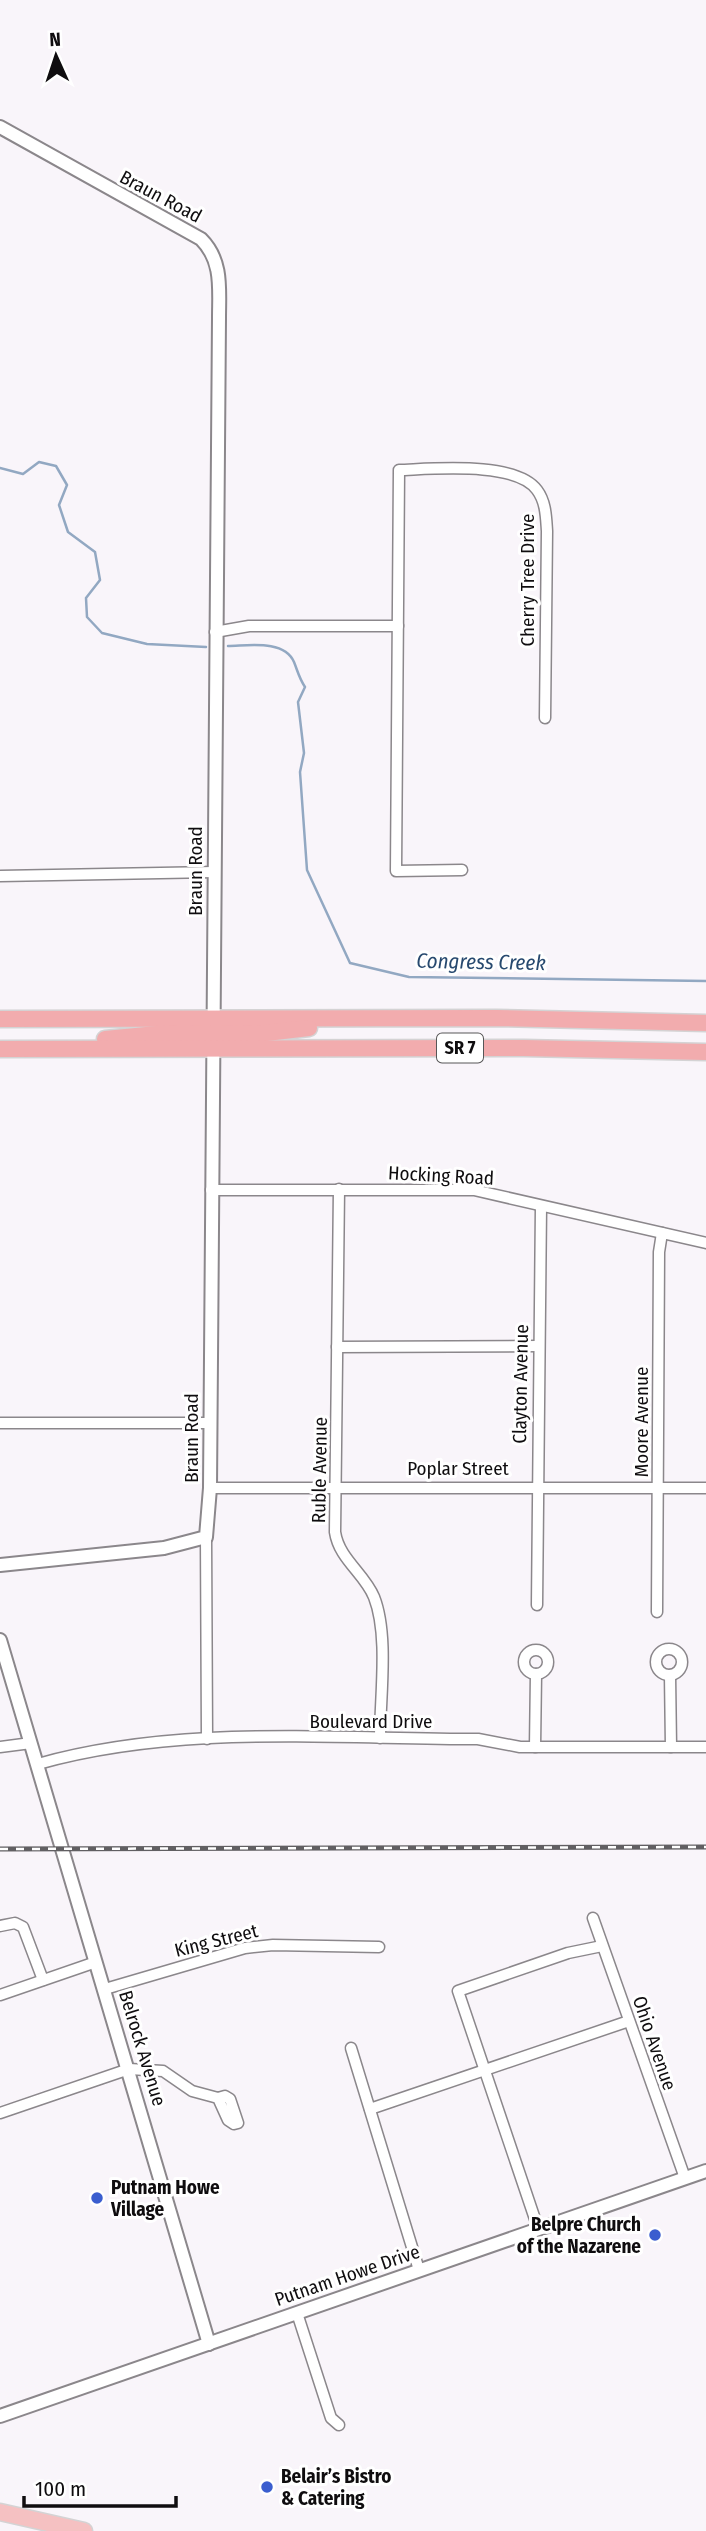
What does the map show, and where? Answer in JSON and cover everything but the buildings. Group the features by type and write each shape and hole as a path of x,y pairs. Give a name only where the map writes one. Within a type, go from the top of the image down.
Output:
{"highway":[{"name":"SR 7","path":"0,1019 213,1034 524,1048 706,1052"},
{"name":"SR 7","path":"0,1049 32,1049 393,1019 706,1023"}],"main road":[{"path":"0,2512 84,2531"}],"street":[{"name":"Braun Road","path":"0,127 96,183 190,231 211,249 216,262 219,318 210,1488 206,1537 207,1738"},
{"name":"Cherry Tree Drive","path":"398,626 400,470 486,471 507,473 528,481 540,494 546,512 545,718"},
{"path":"215,632 249,626 398,626 396,871 462,870"},
{"path":"0,876 214,872"},
{"name":"Ruble Avenue","path":"339,1189 335,1532 340,1549 365,1581 378,1608 380,1738"},
{"name":"Hocking Road","path":"211,1190 474,1190 706,1243"},
{"name":"Clayton Avenue","path":"537,1605 541,1206"},
{"name":"Moore Avenue","path":"657,1612 662,1233"},
{"path":"337,1347 538,1346"},
{"path":"0,1423 210,1423"},
{"name":"Poplar Street","path":"210,1488 706,1488"},
{"path":"0,1565 164,1548 206,1537"},
{"path":"0,1640 32,1743 0,1747"},
{"path":"535,1747 536,1674"},
{"path":"670,1675 671,1747"},
{"name":"Boulevard Drive","path":"38,1765 147,1742 207,1738 484,1739 535,1747 706,1747"},
{"name":"Belrock Avenue","path":"32,1743 209,2344"},
{"name":"Ohio Avenue","path":"593,1918 685,2178"},
{"path":"0,1926 15,1923 23,1927 43,1980"},
{"name":"King Street","path":"105,1989 245,1948 273,1945 379,1947"},
{"path":"538,2228 458,1994 460,1989 493,1977 568,1953 602,1946"},
{"path":"0,1995 96,1962"},
{"path":"370,2109 629,2021"},
{"path":"351,2048 419,2270"},
{"path":"0,2113 129,2069 163,2071 192,2091 218,2098"},
{"name":"Putnam Howe Drive","path":"0,2416 706,2171"},
{"path":"297,2313 331,2418 339,2425"}],"waterway":[{"name":"Congress Creek","path":"0,468 23,474 39,462 56,466 67,485 59,505 68,532 95,552 100,580 86,598 87,617 102,633 147,644 206,647"},
{"name":"Congress Creek","path":"228,646 264,645 282,650 294,662 305,687 298,702 304,753 300,772 307,870 350,963 409,977 706,981"}],"railway":[{"path":"0,1849 706,1847"}],"place":[{"name":"Putnam Howe Village","path":"97,2198"},
{"name":"Belpre Church of the Nazarene","path":"655,2235"},
{"name":"Belair’s Bistro & Catering","path":"267,2487"}]}
